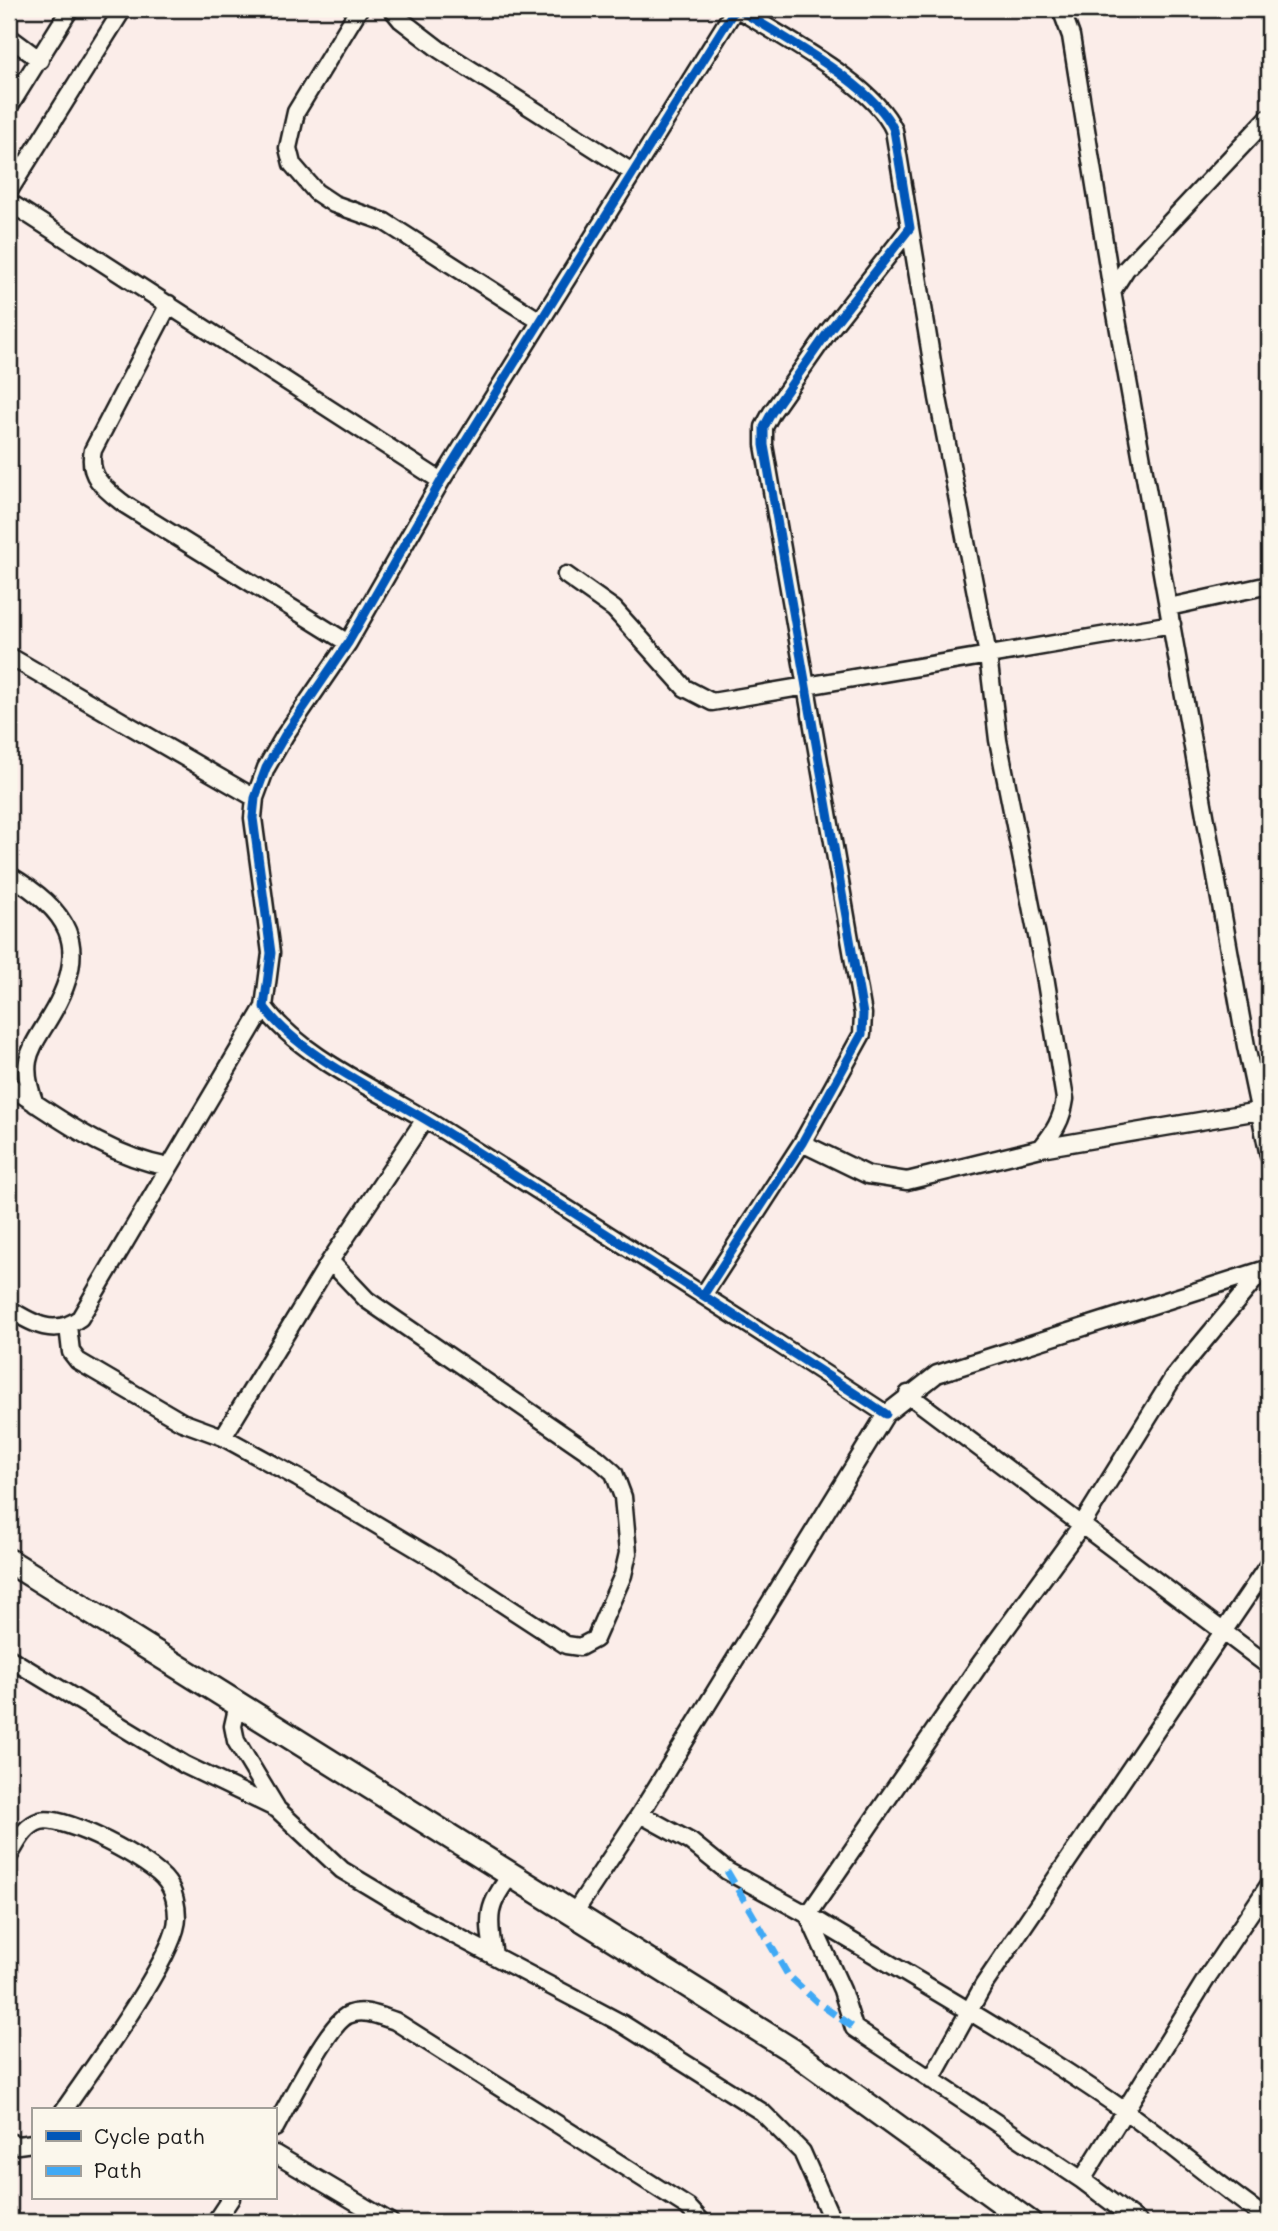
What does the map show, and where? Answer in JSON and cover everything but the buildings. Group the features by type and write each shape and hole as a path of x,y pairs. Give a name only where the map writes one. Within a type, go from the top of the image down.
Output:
{"street":[{"path":"9,107 70,9"},
{"path":"10,185 123,9"},
{"path":"359,9 296,112 288,148 292,164 316,192 334,204 385,222 540,321"},
{"path":"392,9 401,20 440,50 632,172"},
{"path":"9,1309 54,1330 68,1326 80,1318 264,1007 271,953 254,841 255,798 266,768 285,735 348,643 441,481 632,172 737,9 859,88 888,117 894,130 938,398 988,655 998,740 1045,976 1065,1099 1062,1116 1041,1148"},
{"path":"1061,9 1071,36 1112,291 1269,1156"},
{"path":"9,37 40,60"},
{"path":"1112,291 1126,269 1269,117"},
{"path":"9,202 441,481"},
{"path":"704,1294 802,1143 854,1053 862,1034 863,1014 764,445 764,427 828,332 910,228"},
{"path":"169,304 93,450 90,462 94,475 102,487 124,504 348,643"},
{"path":"566,575 614,609 677,680 706,700 716,702 1172,624"},
{"path":"1169,607 1269,585"},
{"path":"9,656 255,798"},
{"path":"9,875 53,906 69,935 71,957 66,982 54,1010 30,1050 28,1079 35,1104"},
{"path":"264,1007 273,1020 304,1047 425,1118 704,1294 886,1414"},
{"path":"9,1086 126,1157 169,1167"},
{"path":"802,1143 867,1175 907,1181 1041,1148 1259,1111"},
{"path":"223,1437 330,1261 425,1118"},
{"path":"68,1326 71,1352 78,1361 182,1422 223,1437 298,1478 436,1560 566,1644 580,1647 595,1639 623,1575 628,1553 624,1497 614,1473 367,1300 330,1261"},
{"path":"574,1913 640,1814 886,1414 908,1394 937,1374 1266,1269"},
{"path":"808,1915 980,1664 1081,1526 1173,1378 1266,1269"},
{"path":"908,1394 1269,1666"},
{"path":"9,1561 793,2051 1028,2222"},
{"path":"930,2080 983,1986 1269,1564"},
{"path":"9,1658 185,1765 277,1810"},
{"path":"238,1704 233,1726 236,1741 277,1810 342,1870 422,1918 621,2023 762,2112 802,2151 833,2222"},
{"path":"640,1814 691,1842 727,1871 808,1915 969,2011 1126,2112 1228,2193 1269,2220"},
{"path":"9,1856 27,1828 37,1822 58,1820 145,1861 168,1882 175,1901 177,1919 169,1951 65,2108"},
{"path":"494,1955 488,1923 491,1903 512,1874"},
{"path":"1082,2180 1208,1976 1269,1885"},
{"path":"808,1915 842,1990 854,2028 1082,2180 1138,2222"},
{"path":"276,2125 337,2023 347,2015 360,2012 375,2014 395,2021 688,2207 702,2222"},
{"path":"9,2142 18,2145 32,2143"},
{"path":"276,2155 390,2222"},
{"path":"215,2222 230,2200"}],"marked path":[{"path":"727,1871 788,1975 817,2002 854,2028"}],"cycle path":[{"path":"735,9 441,481 348,643 285,735 266,768 255,798 253,818 271,953 264,1007 280,1026 322,1059 441,1129 886,1414"},
{"path":"704,1294 802,1143 862,1034 863,1014 764,445 764,427 828,332 910,228 894,130 883,113 867,96 825,63 738,9"}]}
